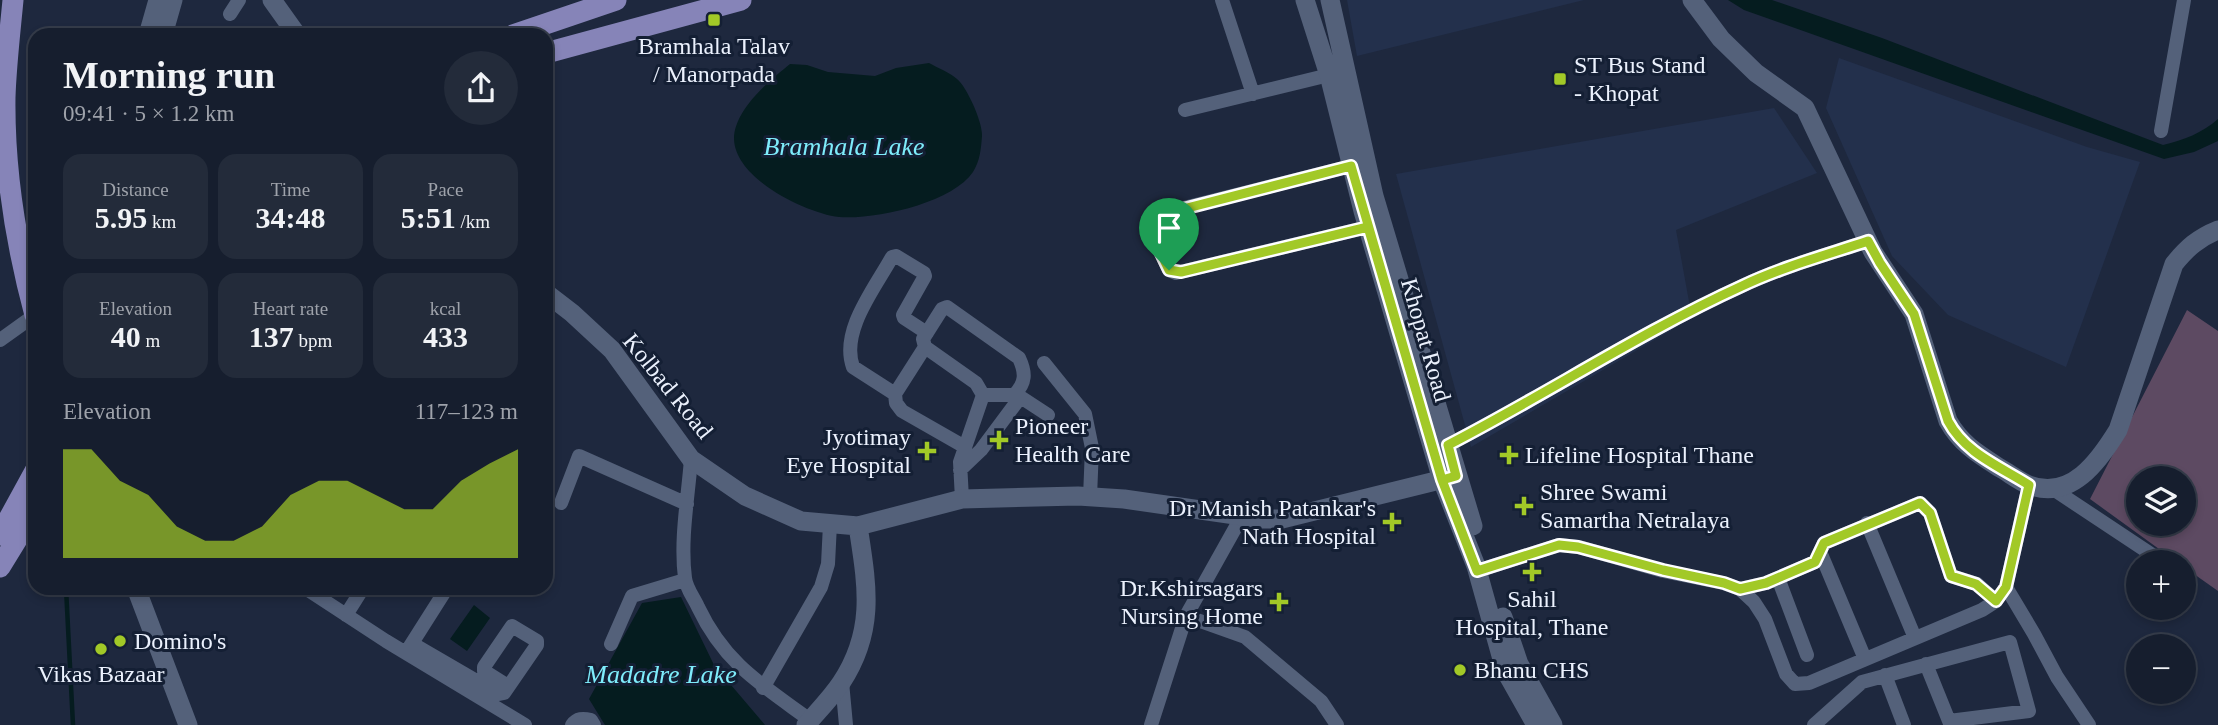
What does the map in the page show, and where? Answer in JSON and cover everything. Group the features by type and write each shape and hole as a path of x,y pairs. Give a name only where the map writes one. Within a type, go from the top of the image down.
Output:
{"main road":[{"path":"0,131 1,69 10,0"},
{"path":"10,0 5,97 7,161 28,296"},
{"path":"20,0 16,28 18,132 28,231"},
{"path":"534,28 616,0"},
{"path":"553,41 692,0"},
{"path":"553,51 741,0"},
{"path":"0,138 13,247 28,302"},
{"path":"0,535 28,489"},
{"path":"0,544 28,490"},
{"path":"0,567 28,521"}],"street":[{"path":"150,28 158,0"},
{"path":"165,28 173,0"},
{"path":"230,14 239,0"},
{"path":"272,0 293,28"},
{"path":"1222,0 1253,94"},
{"name":"Khopat Road","path":"1305,0 1329,75 1368,227 1449,478 1519,664 1553,725"},
{"name":"Khopat Road","path":"1330,0 1374,196 1448,445 1449,478"},
{"path":"1692,0 1721,38 1756,73 1805,107 1868,241 1914,314 1948,421 1957,437 1970,449 2029,485 2053,489 2068,486 2104,453 2118,430 2174,264 2186,248 2200,237 2218,230"},
{"path":"2161,131 2184,0"},
{"path":"1185,110 1329,75"},
{"path":"1351,166 1156,215 1149,219 1148,226 1169,270 1176,272 1368,227"},
{"path":"1448,445 1500,418 1603,357 1744,285 1868,241"},
{"path":"895,394 853,367 851,330 892,257 896,256 925,276 903,315 904,318 976,383 983,395 960,470 962,499"},
{"name":"Kolbad Road","path":"553,298 612,350 691,459 745,496 801,521 858,526 962,499 1090,497 1282,519 1449,478"},
{"path":"965,447 902,411 896,403 895,394 942,309 947,307 1019,358 1023,368 1022,387 1014,395 983,395"},
{"path":"0,340 28,323"},
{"path":"1044,363 1085,414 1092,448 1090,497"},
{"path":"960,470 981,450 1019,399 1022,398 1048,415"},
{"path":"561,503 579,456 687,504"},
{"path":"691,459 685,580 707,626 737,664 808,723 842,682 860,643 868,610 858,526"},
{"path":"1482,569 1559,545 1578,547 1724,583 1740,589 1754,602 1765,620 1779,662 1786,674 1795,684 1809,683 1982,610 1996,601 2006,587 2029,485"},
{"path":"2053,489 2146,550"},
{"path":"1740,589 1778,578 1815,562 1824,543 1920,503 1930,513 1951,576 1976,584 1996,601"},
{"path":"1151,725 1186,616 1242,516"},
{"path":"1867,523 1915,638"},
{"path":"763,688 821,587 828,564 830,524"},
{"path":"1821,554 1865,659"},
{"name":"Khopat Road","path":"1482,569 1505,670 1535,725"},
{"path":"1778,578 1807,655"},
{"path":"611,644 632,596 685,580"},
{"path":"2006,587 2057,677 2090,725"},
{"path":"139,595 188,725"},
{"path":"316,595 346,615 499,694 504,693 508,686"},
{"path":"346,615 359,595"},
{"path":"410,648 443,595"},
{"path":"1186,616 1245,638 1321,701 1337,725"},
{"path":"1814,725 1862,682 1926,664 2010,642 2029,711 1949,721 1926,664"},
{"path":"410,648 524,725"},
{"path":"1885,676 1904,725"},
{"path":"842,682 846,725"},
{"path":"572,725 584,718 591,720 594,725"}],"shaded area":[{"path":"1347,0 1584,0 1357,56"},
{"path":"1839,58 2087,147 2140,162 2066,367 1948,315 1892,256 1826,108"},
{"path":"1774,108 1817,173 1676,230 1692,318 1471,447 1396,174"},
{"path":"2187,310 2218,331 2218,591 2196,575 2196,550 2160,550 2141,536 2196,536 2196,466 2126,466 2126,525 2090,499"}],"water":[{"path":"1728,0 1772,0 1882,38 2163,145 2192,135 2218,119 2218,141 2194,152 2164,159 1744,10"},
{"name":"Bramhala Lake","path":"929,63 951,74 961,83 974,106 982,130 981,150 973,172 948,193 931,201 892,212 872,216 839,217 809,209 775,192 746,168 737,154 734,139 740,117 754,97 790,64 807,65 828,72 875,76 896,68"},
{"name":"Madadre Lake","path":"681,597 714,665 765,725 605,725 589,699 642,603"},
{"path":"474,605 490,618 467,651 450,639"}],"waterway":[{"path":"66,595 73,725"}],"place":[{"name":"Bramhala Talav / Manorpada","path":"714,20"},
{"name":"ST Bus Stand - Khopat","path":"1560,79"},
{"name":"Pioneer Health Care","path":"999,440"},
{"name":"Jyotimay Eye Hospital","path":"927,451"},
{"name":"Lifeline Hospital Thane","path":"1509,455"},
{"name":"Shree Swami Samartha Netralaya","path":"1524,506"},
{"name":"Dr Manish Patankar's Nath Hospital","path":"1392,522"},
{"name":"Sahil Hospital, Thane","path":"1532,572"},
{"name":"Dr.Kshirsagars Nursing Home","path":"1279,602"},
{"name":"Domino's","path":"120,641"},
{"name":"Vikas Bazaar","path":"101,649"},
{"name":"Bhanu CHS","path":"1460,670"}],"route":[{"path":"1169,270 1148,226 1147,222 1152,217 1351,166 1442,480 1456,476 1448,445 1500,418 1603,357 1744,285 1868,241 1872,252 1914,314 1948,421 1957,437 1970,449 2029,485 2006,587 1996,601 1976,584 1951,576 1930,513 1920,503 1824,543 1815,562 1766,583 1740,589 1578,547 1559,545 1477,571 1442,480 1368,227 1345,232 1181,272 1169,270"}]}
